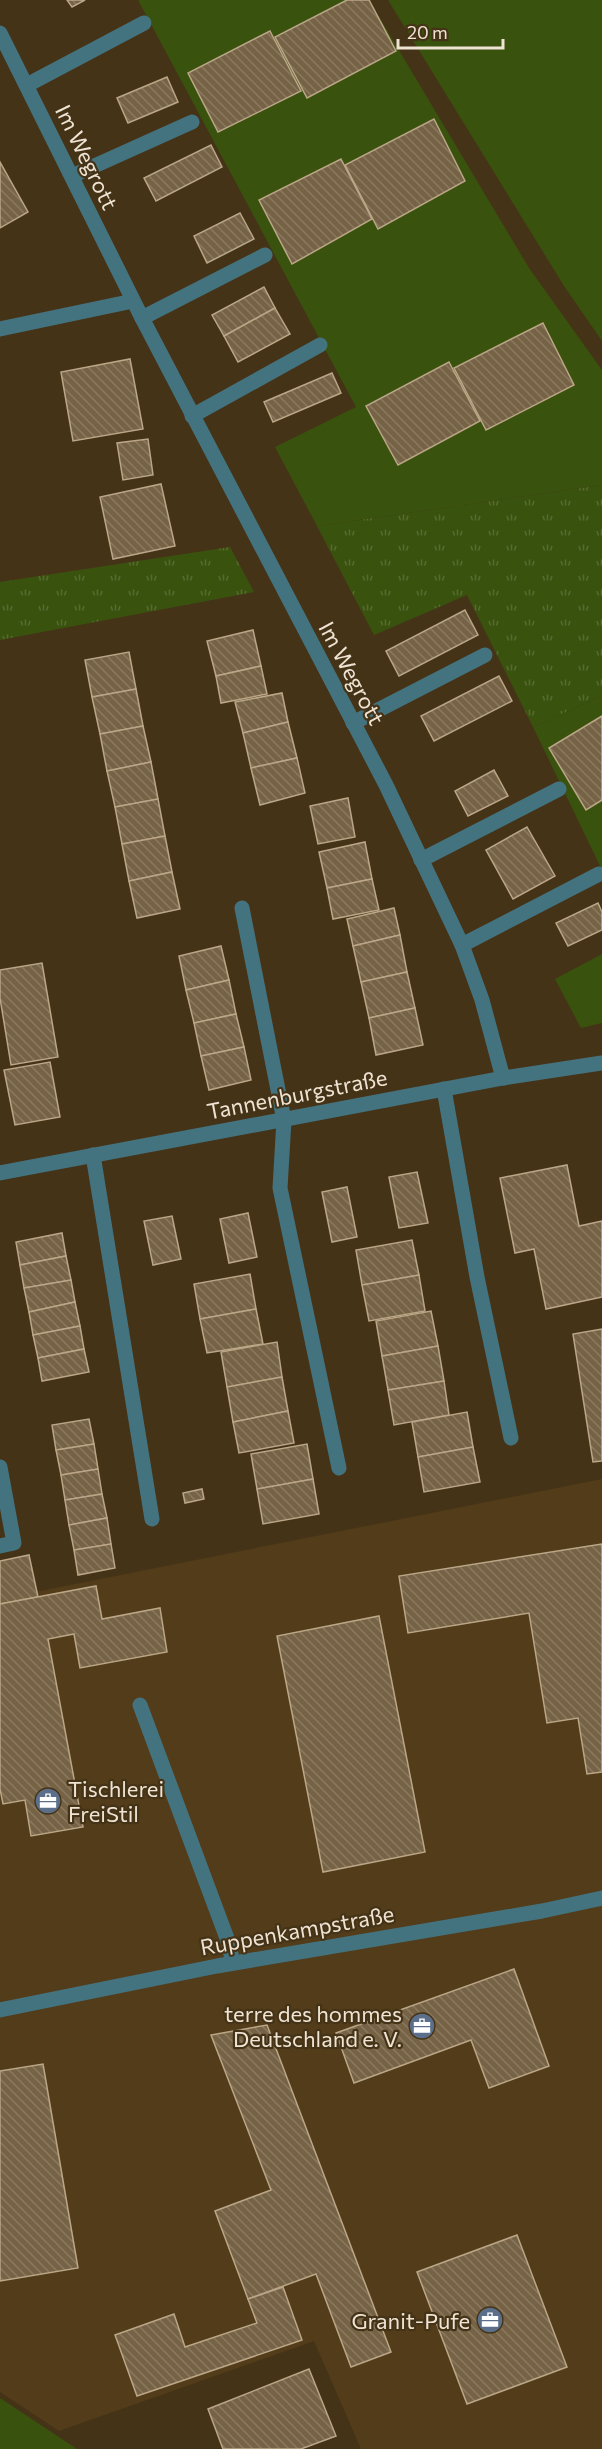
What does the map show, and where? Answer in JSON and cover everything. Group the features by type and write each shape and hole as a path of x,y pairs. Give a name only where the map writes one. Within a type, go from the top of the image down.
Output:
{"street":[{"path":"27,85 144,23"},
{"name":"Im Wegrott","path":"0,34 133,301 353,723 462,945 482,1000 503,1078"},
{"path":"72,176 192,122"},
{"path":"142,318 265,255"},
{"path":"0,328 133,301"},
{"path":"192,416 320,345"},
{"path":"353,723 485,655"},
{"path":"421,860 559,789"},
{"path":"462,945 599,874"},
{"path":"242,908 284,1120 279,1188 339,1468"},
{"name":"Tannenburgstraße","path":"0,1173 503,1078 602,1063"},
{"path":"444,1089 477,1277 511,1438"},
{"path":"93,1155 152,1519"},
{"path":"0,1467 14,1543 0,1546"},
{"path":"140,1705 228,1941 233,1963"},
{"name":"Ruppenkampstraße","path":"0,2010 233,1963 522,1914 602,1898"}],"shaded area":[{"path":"602,1479 602,2449 361,2449 314,2341 59,2431 0,2392 0,1599"}],"green space":[{"path":"138,0 369,0 529,268 602,370 602,485 317,526 275,447 356,407"},
{"path":"388,0 602,0 602,341 564,286"},
{"path":"602,485 602,696 533,727 467,595 374,635 317,526"},
{"path":"230,547 254,592 0,640 0,582"},
{"path":"602,696 602,870 533,727"},
{"path":"602,954 602,1023 581,1028 555,979"},
{"path":"0,2398 77,2449 0,2449"}],"building":[{"path":"67,0 85,0 72,7"},
{"path":"347,0 369,0 396,51 307,98 275,37"},
{"path":"270,31 301,91 218,132 188,73"},
{"path":"167,77 178,102 128,123 117,98"},
{"path":"434,119 465,181 378,229 345,165"},
{"path":"211,145 222,167 156,201 144,178"},
{"path":"341,159 372,219 292,264 259,200"},
{"path":"0,162 28,212 0,228"},
{"path":"240,213 254,239 207,263 194,236"},
{"path":"264,287 275,308 224,336 212,315"},
{"path":"275,308 290,334 238,362 224,336"},
{"path":"543,323 574,385 486,430 454,368"},
{"path":"130,359 143,429 73,441 61,372"},
{"path":"449,362 480,421 398,465 366,406"},
{"path":"332,373 341,393 273,422 264,402"},
{"path":"148,439 153,475 123,480 117,443"},
{"path":"161,484 175,546 113,559 100,497"},
{"path":"465,610 478,635 399,676 386,651"},
{"path":"253,630 261,666 216,676 207,641"},
{"path":"129,652 136,689 92,697 85,660"},
{"path":"261,666 267,694 221,703 216,676"},
{"path":"499,676 512,701 434,741 421,716"},
{"path":"136,689 143,726 100,734 92,697"},
{"path":"282,693 288,722 243,733 235,702"},
{"path":"602,716 602,800 586,810 549,748"},
{"path":"288,722 297,758 251,768 243,733"},
{"path":"143,726 151,762 107,771 100,734"},
{"path":"297,758 305,793 260,805 251,768"},
{"path":"151,762 158,799 115,807 107,771"},
{"path":"494,770 508,796 468,816 455,791"},
{"path":"348,798 355,837 318,844 310,806"},
{"path":"158,799 165,836 122,844 115,807"},
{"path":"527,827 555,876 513,899 486,850"},
{"path":"165,836 172,872 129,881 122,844"},
{"path":"365,842 372,879 327,888 319,852"},
{"path":"172,872 180,909 137,918 129,881"},
{"path":"372,879 379,910 333,919 327,888"},
{"path":"598,903 602,912 602,930 568,946 556,923"},
{"path":"394,908 400,935 353,946 347,919"},
{"path":"400,935 407,972 361,982 353,946"},
{"path":"221,946 229,980 186,990 179,956"},
{"path":"42,963 58,1057 11,1065 0,998 0,970"},
{"path":"407,972 415,1008 369,1018 361,982"},
{"path":"229,980 236,1014 194,1023 186,990"},
{"path":"415,1008 423,1045 376,1055 369,1018"},
{"path":"236,1014 244,1047 201,1056 194,1023"},
{"path":"244,1047 251,1080 209,1090 201,1056"},
{"path":"50,1062 60,1117 15,1125 4,1070"},
{"path":"567,1165 579,1226 602,1221 602,1297 546,1309 534,1249 515,1253 500,1178"},
{"path":"417,1172 428,1223 399,1228 389,1177"},
{"path":"347,1187 357,1237 332,1242 322,1192"},
{"path":"248,1213 257,1257 229,1263 220,1219"},
{"path":"172,1216 181,1259 153,1265 144,1221"},
{"path":"62,1233 66,1256 20,1265 16,1242"},
{"path":"412,1240 419,1275 362,1285 356,1250"},
{"path":"66,1256 71,1280 24,1288 20,1265"},
{"path":"250,1274 256,1309 200,1319 194,1284"},
{"path":"419,1275 425,1311 369,1321 362,1285"},
{"path":"71,1280 75,1302 29,1312 24,1288"},
{"path":"75,1302 80,1326 33,1335 29,1312"},
{"path":"256,1309 263,1344 207,1353 200,1319"},
{"path":"431,1311 438,1346 382,1356 376,1321"},
{"path":"80,1326 84,1349 38,1358 33,1335"},
{"path":"602,1329 602,1461 593,1462 573,1334"},
{"path":"277,1342 282,1377 227,1387 221,1352"},
{"path":"438,1346 444,1381 388,1390 382,1356"},
{"path":"84,1349 89,1372 42,1381 38,1358"},
{"path":"282,1377 288,1411 233,1422 227,1387"},
{"path":"444,1381 449,1415 394,1425 388,1390"},
{"path":"288,1411 294,1443 239,1453 233,1422"},
{"path":"467,1412 473,1447 418,1457 412,1422"},
{"path":"89,1419 94,1444 56,1450 52,1425"},
{"path":"94,1444 98,1469 61,1475 56,1450"},
{"path":"307,1444 313,1479 257,1489 251,1454"},
{"path":"473,1447 480,1482 424,1492 418,1457"},
{"path":"98,1469 102,1494 65,1500 61,1475"},
{"path":"313,1479 319,1514 263,1524 257,1489"},
{"path":"202,1489 204,1499 185,1503 183,1493"},
{"path":"102,1494 107,1518 69,1525 65,1500"},
{"path":"107,1518 111,1544 74,1550 69,1525"},
{"path":"111,1544 115,1568 78,1575 74,1550"},
{"path":"602,1544 602,1772 587,1774 578,1718 547,1723 529,1613 408,1633 399,1576"},
{"path":"29,1555 38,1597 0,1604 0,1561"},
{"path":"96,1586 102,1619 160,1608 167,1652 80,1668 74,1634 48,1639 83,1827 31,1836 25,1800 3,1804 0,1789 0,1604"},
{"path":"379,1616 425,1852 323,1872 277,1636"},
{"path":"514,1969 549,2066 489,2088 471,2040 354,2083 336,2033"},
{"path":"267,2025 391,2352 351,2367 316,2274 248,2299 215,2211 271,2190 211,2035"},
{"path":"43,2064 78,2268 0,2281 0,2071"},
{"path":"517,2235 567,2367 467,2404 417,2272"},
{"path":"283,2287 302,2340 137,2396 115,2335 174,2314 185,2347 257,2323 248,2299"},
{"path":"309,2369 336,2436 301,2449 223,2449 208,2409"}],"place":[{"name":"Tischlerei FreiStil","path":"48,1801"},
{"name":"terre des hommes Deutschland e. V.","path":"422,2026"},
{"name":"Granit-Pufe","path":"490,2320"}]}
